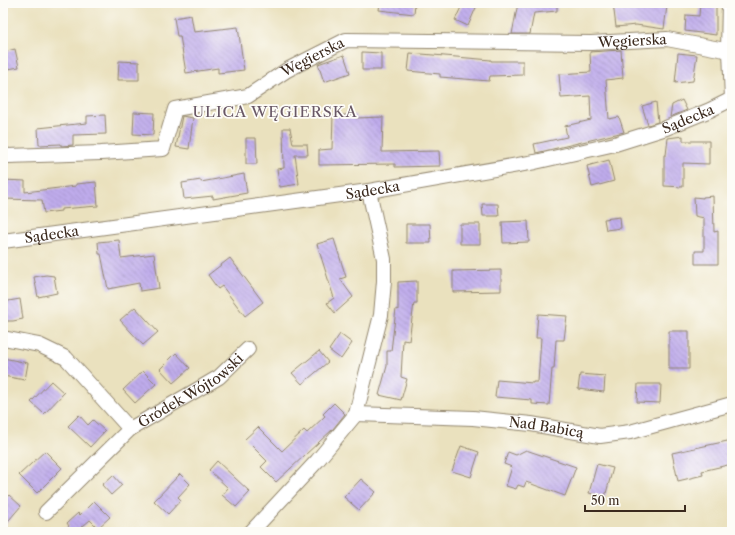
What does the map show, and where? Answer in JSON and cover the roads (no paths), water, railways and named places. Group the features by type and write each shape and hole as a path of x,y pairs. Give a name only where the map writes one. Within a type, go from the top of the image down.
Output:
{"street":[{"path":"731,3 731,52"},
{"name":"Węgierska","path":"3,154 8,156 163,149 175,109 248,96 287,70 346,40 591,43 667,39 731,52"},
{"name":"Sądecka","path":"3,241 369,192 535,162 615,144 666,128 710,110 732,99 731,52"},
{"path":"251,532 318,461 356,414 381,315 384,281 384,259 369,192"},
{"name":"Gródek Wójtowski","path":"3,338 39,345 66,358 130,429"},
{"name":"Gródek Wójtowski","path":"46,512 130,429 219,377 248,349"},
{"name":"Nad Babicą","path":"356,414 473,418 531,424 600,436 630,432 732,404"}],"district":[{"name":"ULICA WĘGIERSKA","path":"275,111"}]}
